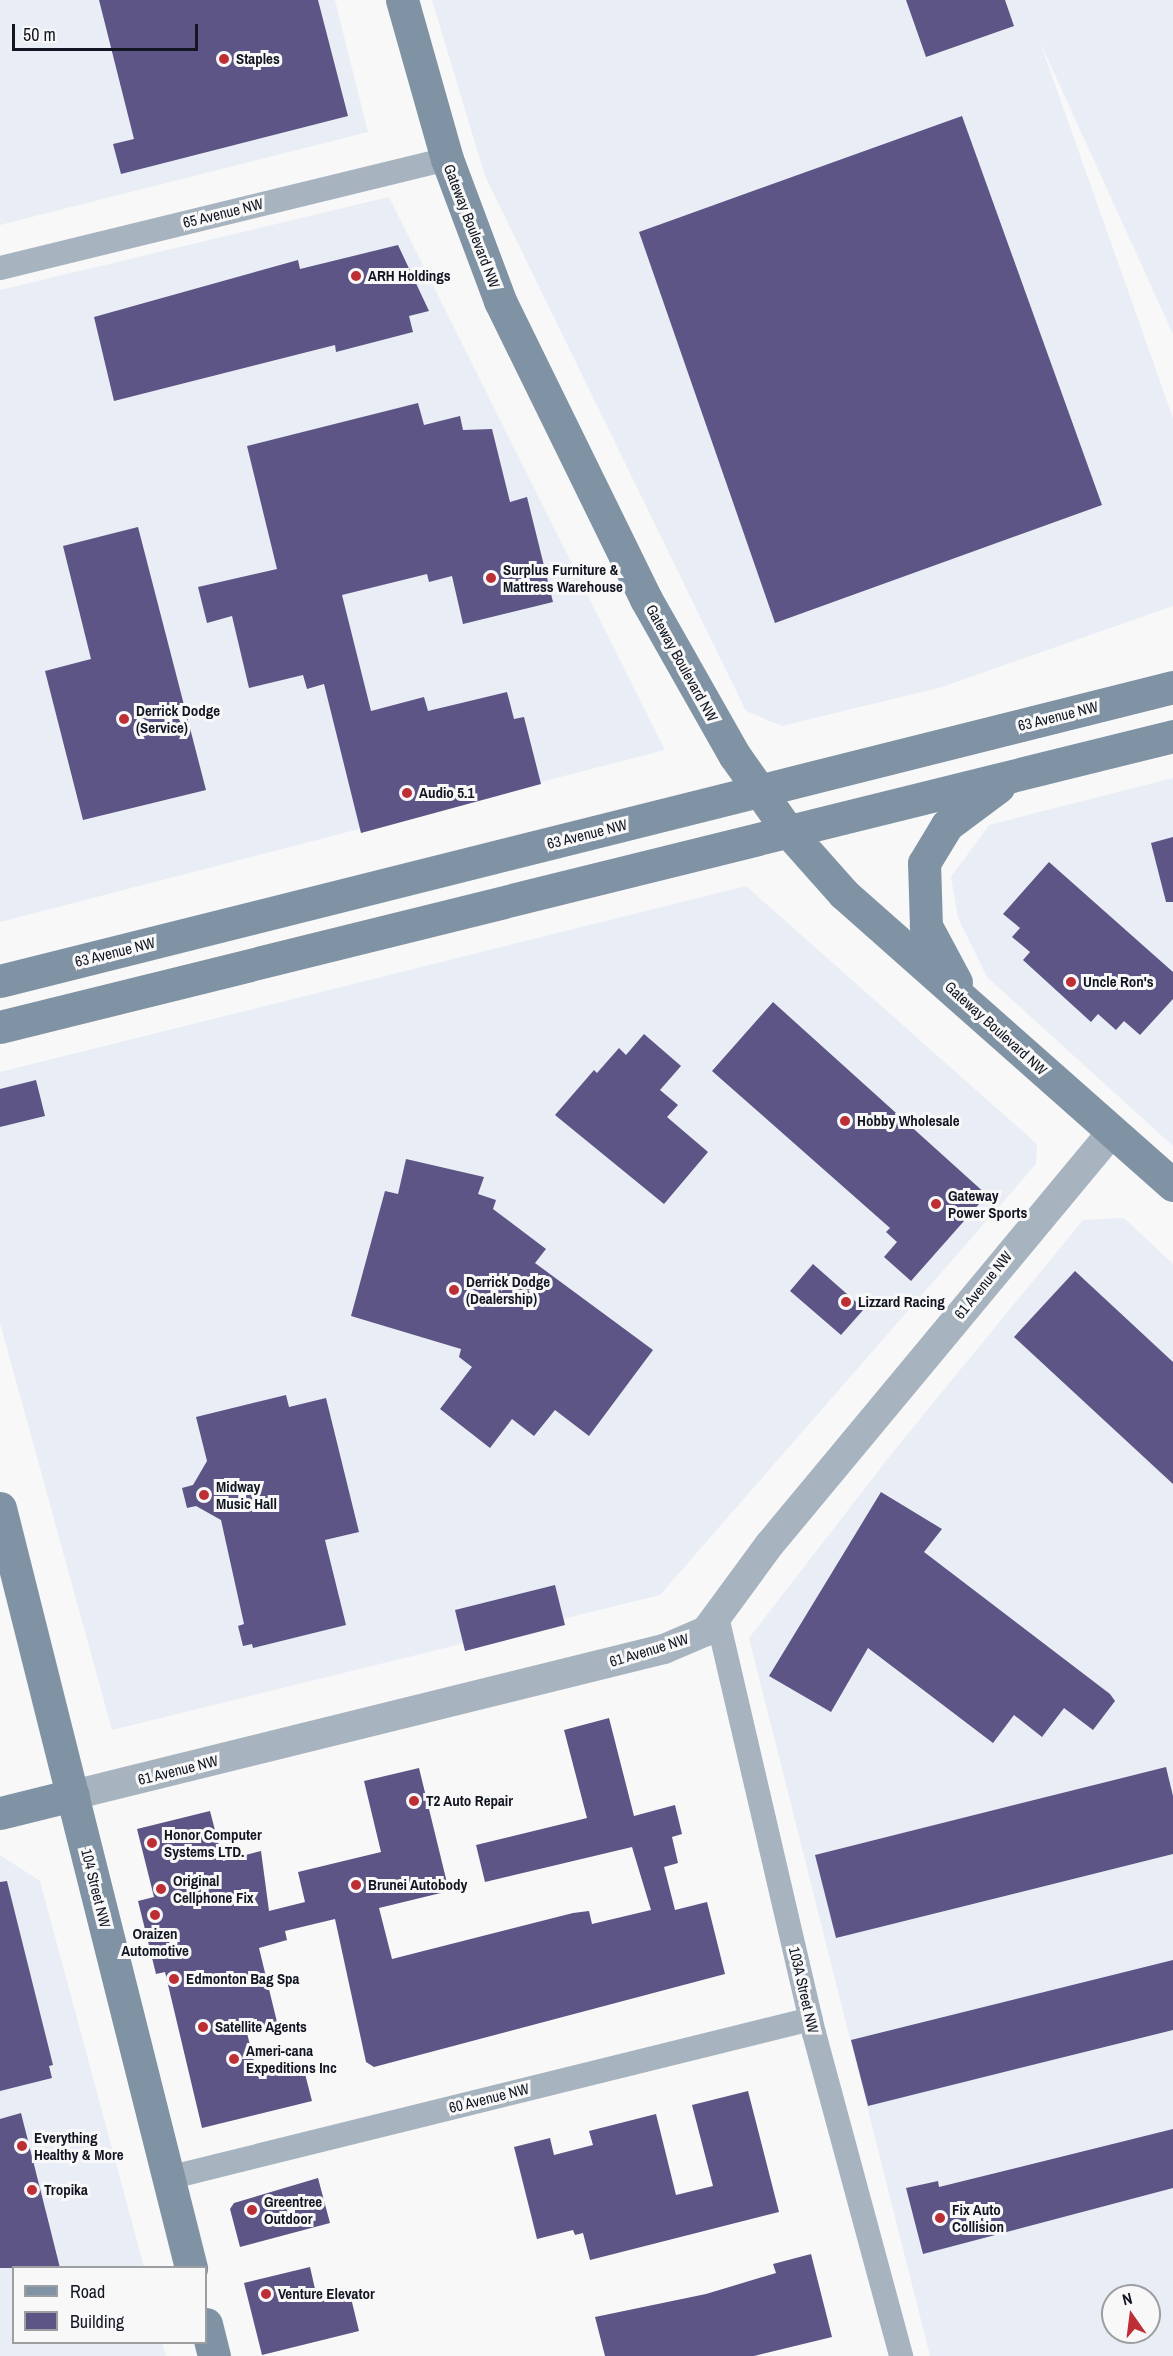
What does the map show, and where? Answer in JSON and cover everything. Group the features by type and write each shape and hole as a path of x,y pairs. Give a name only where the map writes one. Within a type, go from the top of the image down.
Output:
{"main road":[{"name":"Gateway Boulevard NW","path":"402,0 447,159 500,301 566,441 655,617 760,791 788,831 844,894 1173,1185"},
{"name":"63 Avenue NW","path":"0,981 1173,687"},
{"path":"0,1027 1173,736"},
{"path":"967,1003 926,926 924,863 947,825 1013,776"},
{"name":"104 Street NW","path":"0,1508 190,2266"},
{"name":"61 Avenue NW","path":"0,1813 73,1795"},
{"path":"207,2328 214,2356"}],"street":[{"name":"65 Avenue NW","path":"0,268 447,159"},
{"name":"61 Avenue NW","path":"73,1795 664,1649 718,1621 770,1544 1112,1132"},
{"name":"103A Street NW","path":"718,1621 811,2019 901,2356"},
{"name":"60 Avenue NW","path":"168,2178 811,2019"}],"shaded area":[{"path":"0,0 335,0 368,132 0,225"},
{"path":"432,0 1173,0 1173,334 1040,42 1173,418 1173,606 942,687 782,726 746,711 485,176"},
{"path":"389,197 665,750 0,922 0,290"},
{"path":"1173,778 1173,1146 987,977 958,918 951,877 989,825"},
{"path":"746,886 1037,1144 1036,1164 660,1595 112,1730 0,1323 0,1072"},
{"path":"1124,1218 1173,1264 1173,2356 930,2356 749,1638 893,1452 1083,1220"},
{"path":"0,1855 40,1881 144,2266 12,2266 12,2344 162,2344 166,2356 0,2356"}],"building":[{"name":"Staples","path":"99,0 318,0 348,116 121,174 113,144 134,139"},
{"path":"906,0 1005,0 1014,26 926,57"},
{"path":"962,116 1102,505 775,623 639,232"},
{"path":"398,245 429,311 409,316 413,332 336,352 335,345 114,401 94,317 298,260 300,269"},
{"path":"418,403 424,425 460,416 463,430 492,429 510,502 527,497 553,602 463,624 452,576 429,582 427,574 342,595 371,711 424,697 428,711 507,692 514,719 524,717 541,784 361,833 324,684 307,689 303,675 249,688 232,616 207,623 198,587 277,569 247,446"},
{"name":"Derrick Dodge (Service)","path":"138,527 206,790 83,820 45,671 91,659 63,546"},
{"path":"1173,837 1173,902 1166,902 1151,843"},
{"path":"1049,862 1173,972 1173,999 1140,1035 1124,1021 1116,1030 1098,1014 1091,1022 1023,960 1030,952 1012,937 1020,928 1003,914"},
{"path":"773,1002 987,1195 911,1281 884,1257 897,1242 886,1232 890,1228 712,1071"},
{"path":"644,1034 681,1066 660,1090 678,1105 667,1117 708,1152 664,1204 555,1115 594,1070 597,1073 619,1048 626,1055"},
{"path":"36,1080 45,1116 0,1127 0,1089"},
{"path":"406,1159 484,1177 478,1194 496,1200 493,1209 546,1249 535,1263 653,1350 589,1436 555,1410 534,1436 512,1419 490,1448 440,1409 472,1367 459,1357 461,1349 351,1316 385,1191 398,1194"},
{"path":"813,1264 864,1309 841,1335 790,1291"},
{"path":"1075,1271 1173,1362 1173,1484 1014,1337"},
{"path":"286,1395 289,1407 326,1398 359,1532 325,1540 346,1625 253,1648 252,1644 243,1646 238,1626 244,1624 221,1520 196,1506 187,1508 182,1488 193,1485 207,1461 196,1417"},
{"path":"881,1492 942,1529 924,1552 1110,1694 1115,1701 1093,1730 1064,1708 1042,1737 1014,1715 993,1743 868,1648 831,1712 769,1676"},
{"path":"555,1585 565,1625 465,1651 455,1610"},
{"path":"609,1718 634,1816 675,1805 682,1834 672,1837 678,1863 664,1867 675,1910 707,1902 725,1974 374,2067 366,2062 335,1919 285,1931 287,1940 259,1948 277,2022 246,2029 258,2077 303,2066 312,2101 202,2128 165,1972 156,1974 138,1901 154,1897 137,1829 210,1811 223,1861 261,1851 269,1911 305,1902 298,1872 381,1852 364,1781 419,1768 449,1891 379,1908 392,1959 573,1913 589,1911 592,1924 651,1910 632,1847 485,1882 476,1845 587,1818 564,1730"},
{"path":"1166,1767 1173,1796 1173,1854 836,1938 815,1855"},
{"path":"7,1881 53,2065 49,2066 52,2078 0,2091 0,1882"},
{"path":"1173,1960 1173,2030 868,2106 851,2040"},
{"path":"748,2091 779,2212 590,2260 583,2233 575,2235 573,2230 537,2239 514,2147 550,2138 554,2155 593,2145 589,2131 656,2114 676,2195 713,2186 692,2105"},
{"path":"21,2113 59,2266 0,2268 0,2119"},
{"path":"1173,2129 1173,2188 923,2254 906,2188 938,2181 939,2187"},
{"path":"318,2178 330,2223 240,2247 230,2209 234,2203"},
{"path":"811,2254 832,2337 754,2356 605,2356 595,2317 706,2294 776,2273 773,2264"},
{"path":"310,2267 318,2302 350,2294 359,2331 262,2355 244,2283"}],"place":[{"name":"Staples","path":"224,59"},
{"name":"ARH Holdings","path":"356,276"},
{"name":"Surplus Furniture & Mattress Warehouse","path":"491,578"},
{"name":"Derrick Dodge (Service)","path":"124,719"},
{"name":"Audio 5.1","path":"407,793"},
{"name":"Uncle Ron's","path":"1071,982"},
{"name":"Hobby Wholesale","path":"845,1121"},
{"name":"Gateway Power Sports","path":"936,1204"},
{"name":"Derrick Dodge (Dealership)","path":"454,1290"},
{"name":"Lizzard Racing","path":"846,1302"},
{"name":"Midway Music Hall","path":"204,1495"},
{"name":"T2 Auto Repair","path":"414,1801"},
{"name":"Honor Computer Systems LTD.","path":"152,1843"},
{"name":"Brunei Autobody","path":"356,1885"},
{"name":"Original Cellphone Fix","path":"161,1889"},
{"name":"Oraizen Automotive","path":"155,1915"},
{"name":"Edmonton Bag Spa","path":"174,1979"},
{"name":"Satellite Agents","path":"203,2027"},
{"name":"Ameri-cana Expeditions Inc","path":"234,2059"},
{"name":"Everything Healthy & More","path":"22,2146"},
{"name":"Tropika","path":"32,2190"},
{"name":"Greentree Outdoor","path":"252,2210"},
{"name":"Fix Auto Collision","path":"940,2218"},
{"name":"Venture Elevator","path":"266,2294"}]}
